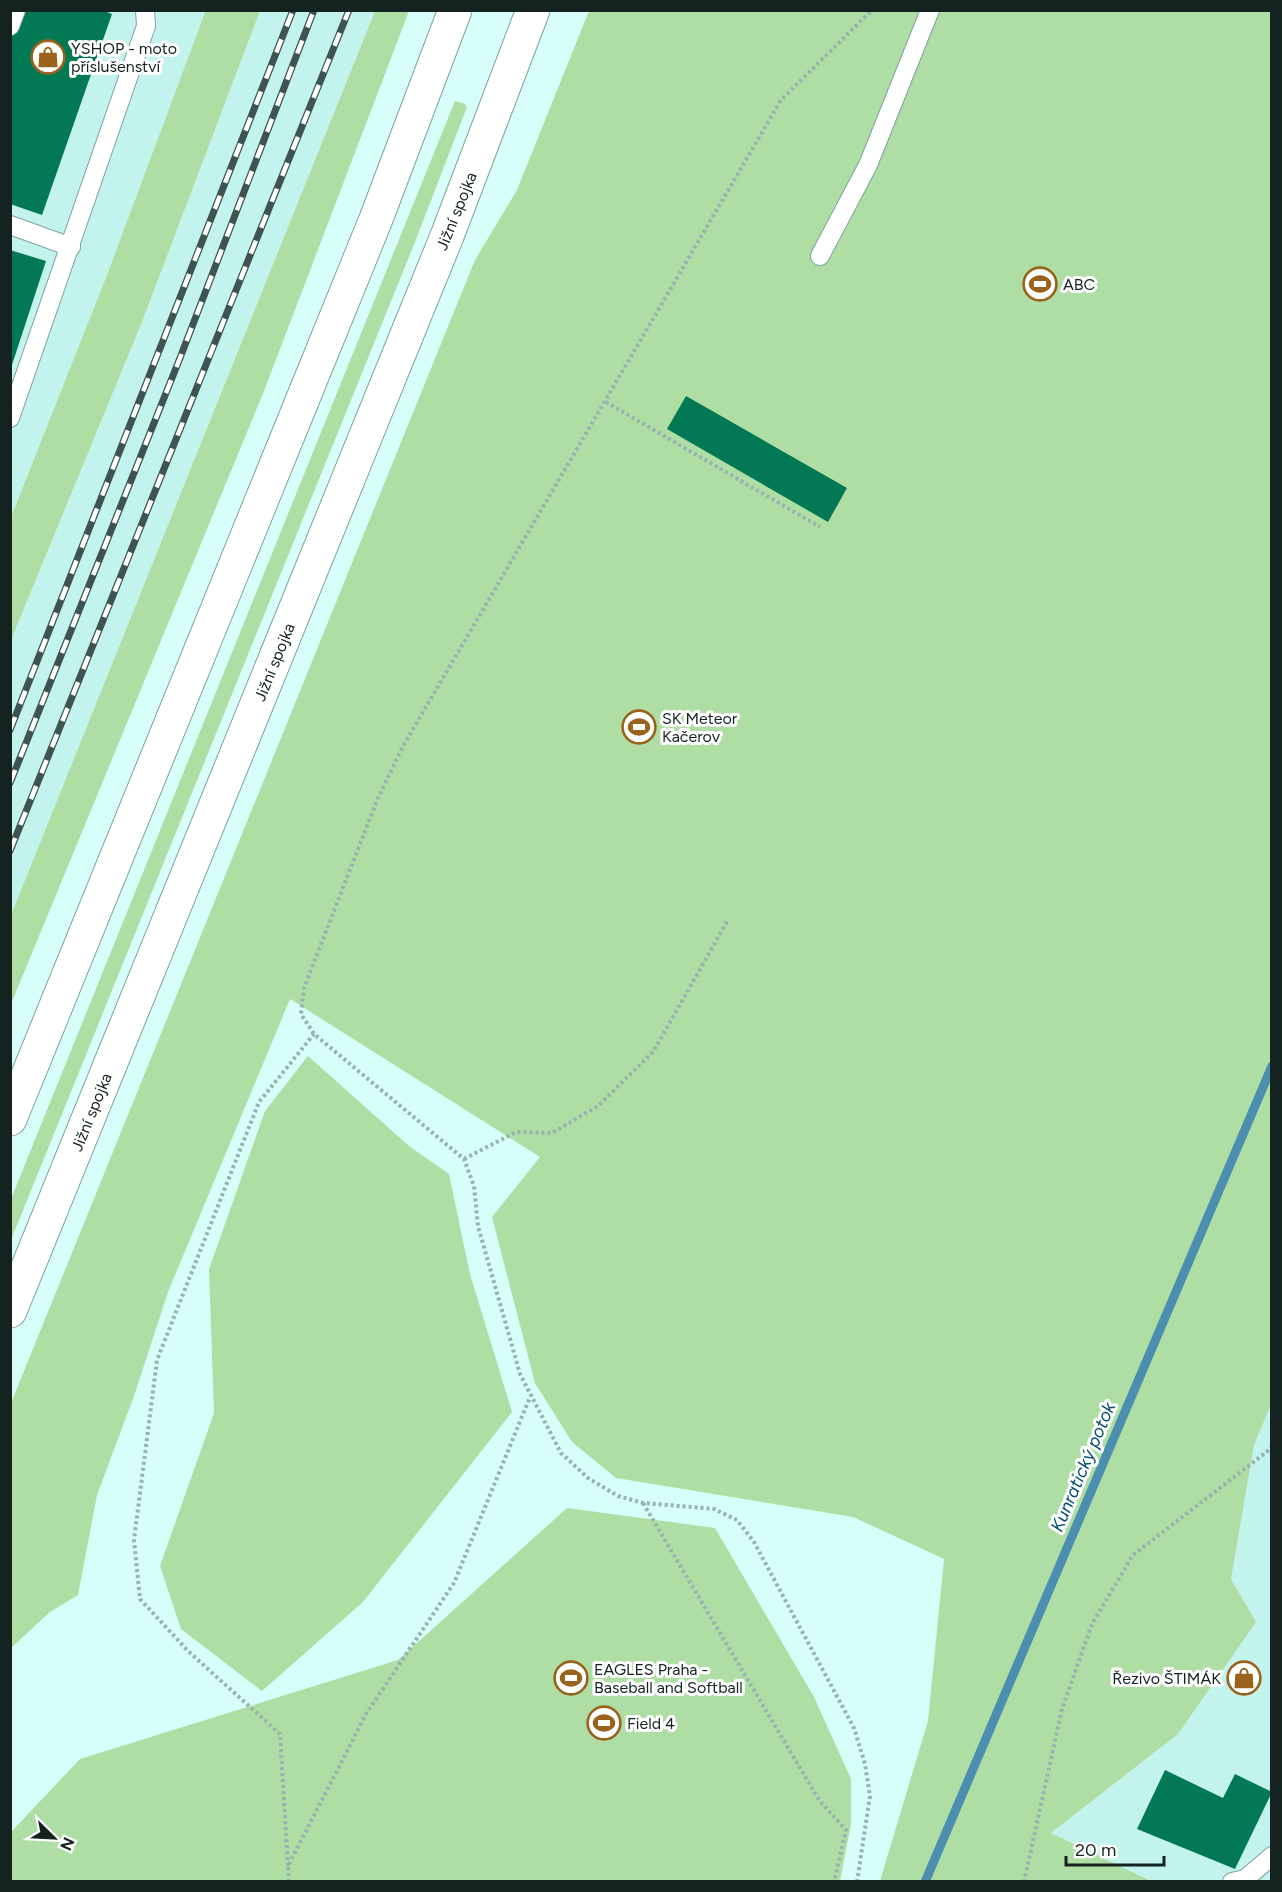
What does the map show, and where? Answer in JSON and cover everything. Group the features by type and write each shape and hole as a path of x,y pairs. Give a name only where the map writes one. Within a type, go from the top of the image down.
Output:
{"highway":[{"path":"10,1119 376,219 455,10"},
{"name":"Jižní spojka","path":"10,1311 442,247 533,10"}],"lane":[{"path":"10,26 16,10"},
{"path":"10,418 146,26 145,10"},
{"path":"820,256 868,165 930,10"},
{"path":"10,225 71,247"},
{"path":"1238,1880 1272,1856"},
{"path":"1238,1880 1272,1874"}],"path":[{"path":"858,1881 870,1796 865,1764 855,1728 754,1542 737,1520 714,1509 643,1503 618,1496 588,1478 561,1454 520,1374 478,1226 474,1186 464,1159 314,1034 301,1014 303,988 378,798 402,748 781,100 872,10"},
{"path":"606,402 820,527"},
{"path":"464,1159 516,1132 552,1133 598,1106 653,1052 728,920"},
{"path":"289,1881 280,1734 188,1651 140,1599 134,1540 157,1360 259,1102 314,1034"},
{"path":"288,1866 366,1714 454,1583 530,1396"},
{"path":"1024,1881 1062,1709 1092,1624 1133,1555 1272,1446"},
{"path":"643,1503 819,1800 846,1830 834,1881"}],"shaded area":[{"path":"11,11 206,11 107,275 11,517"},
{"path":"260,11 375,11 11,915 11,640 142,322"},
{"name":"Řezivo ŠTIMÁK","path":"1271,1402 1271,1881 1151,1881 1051,1833 1178,1734 1231,1579 1254,1445"}],"green space":[{"path":"206,10 260,11 142,322 11,640 11,517 107,275"},
{"path":"375,11 409,11 264,391 11,1004 11,915"},
{"path":"589,11 1271,11 1272,1402 1254,1445 1231,1579 1256,1622 1178,1734 1051,1833 1151,1881 880,1881 928,1721 944,1559 853,1517 616,1478 572,1442 535,1383 492,1217 540,1157 290,999 168,1292 134,1396 97,1495 78,1595 50,1612 11,1648 11,1403 475,260 517,190"},
{"path":"455,101 467,107 415,242 11,1240 11,1199"},
{"path":"308,1056 409,1146 449,1174 470,1274 512,1412 363,1602 262,1691 181,1629 160,1566 214,1413 209,1269 265,1111"},
{"name":"EAGLES Praha - Baseball and Softball","path":"567,1508 715,1528 814,1697 851,1779 851,1824 840,1881 11,1881 11,1832 80,1759 398,1660"}],"building":[{"path":"10,10 102,10 112,14 42,215 10,204"},
{"path":"10,250 46,261 11,368 10,368"},
{"path":"686,396 847,488 828,522 667,429"},
{"path":"1165,1770 1223,1798 1235,1774 1272,1792 1235,1869 1137,1829"}],"waterway":[{"name":"Kunratický potok","path":"925,1882 1272,1066"}],"railway":[{"path":"10,730 293,10"},
{"path":"10,783 180,358 314,10"},
{"path":"10,851 349,10"}],"place":[{"name":"YSHOP - moto příslušenství","path":"48,57"},
{"name":"ABC","path":"1040,284"},
{"name":"SK Meteor Kačerov","path":"639,727"},
{"name":"EAGLES Praha - Baseball and Softball","path":"571,1678"},
{"name":"Řezivo ŠTIMÁK","path":"1244,1678"},
{"name":"Field 4","path":"604,1723"}]}
